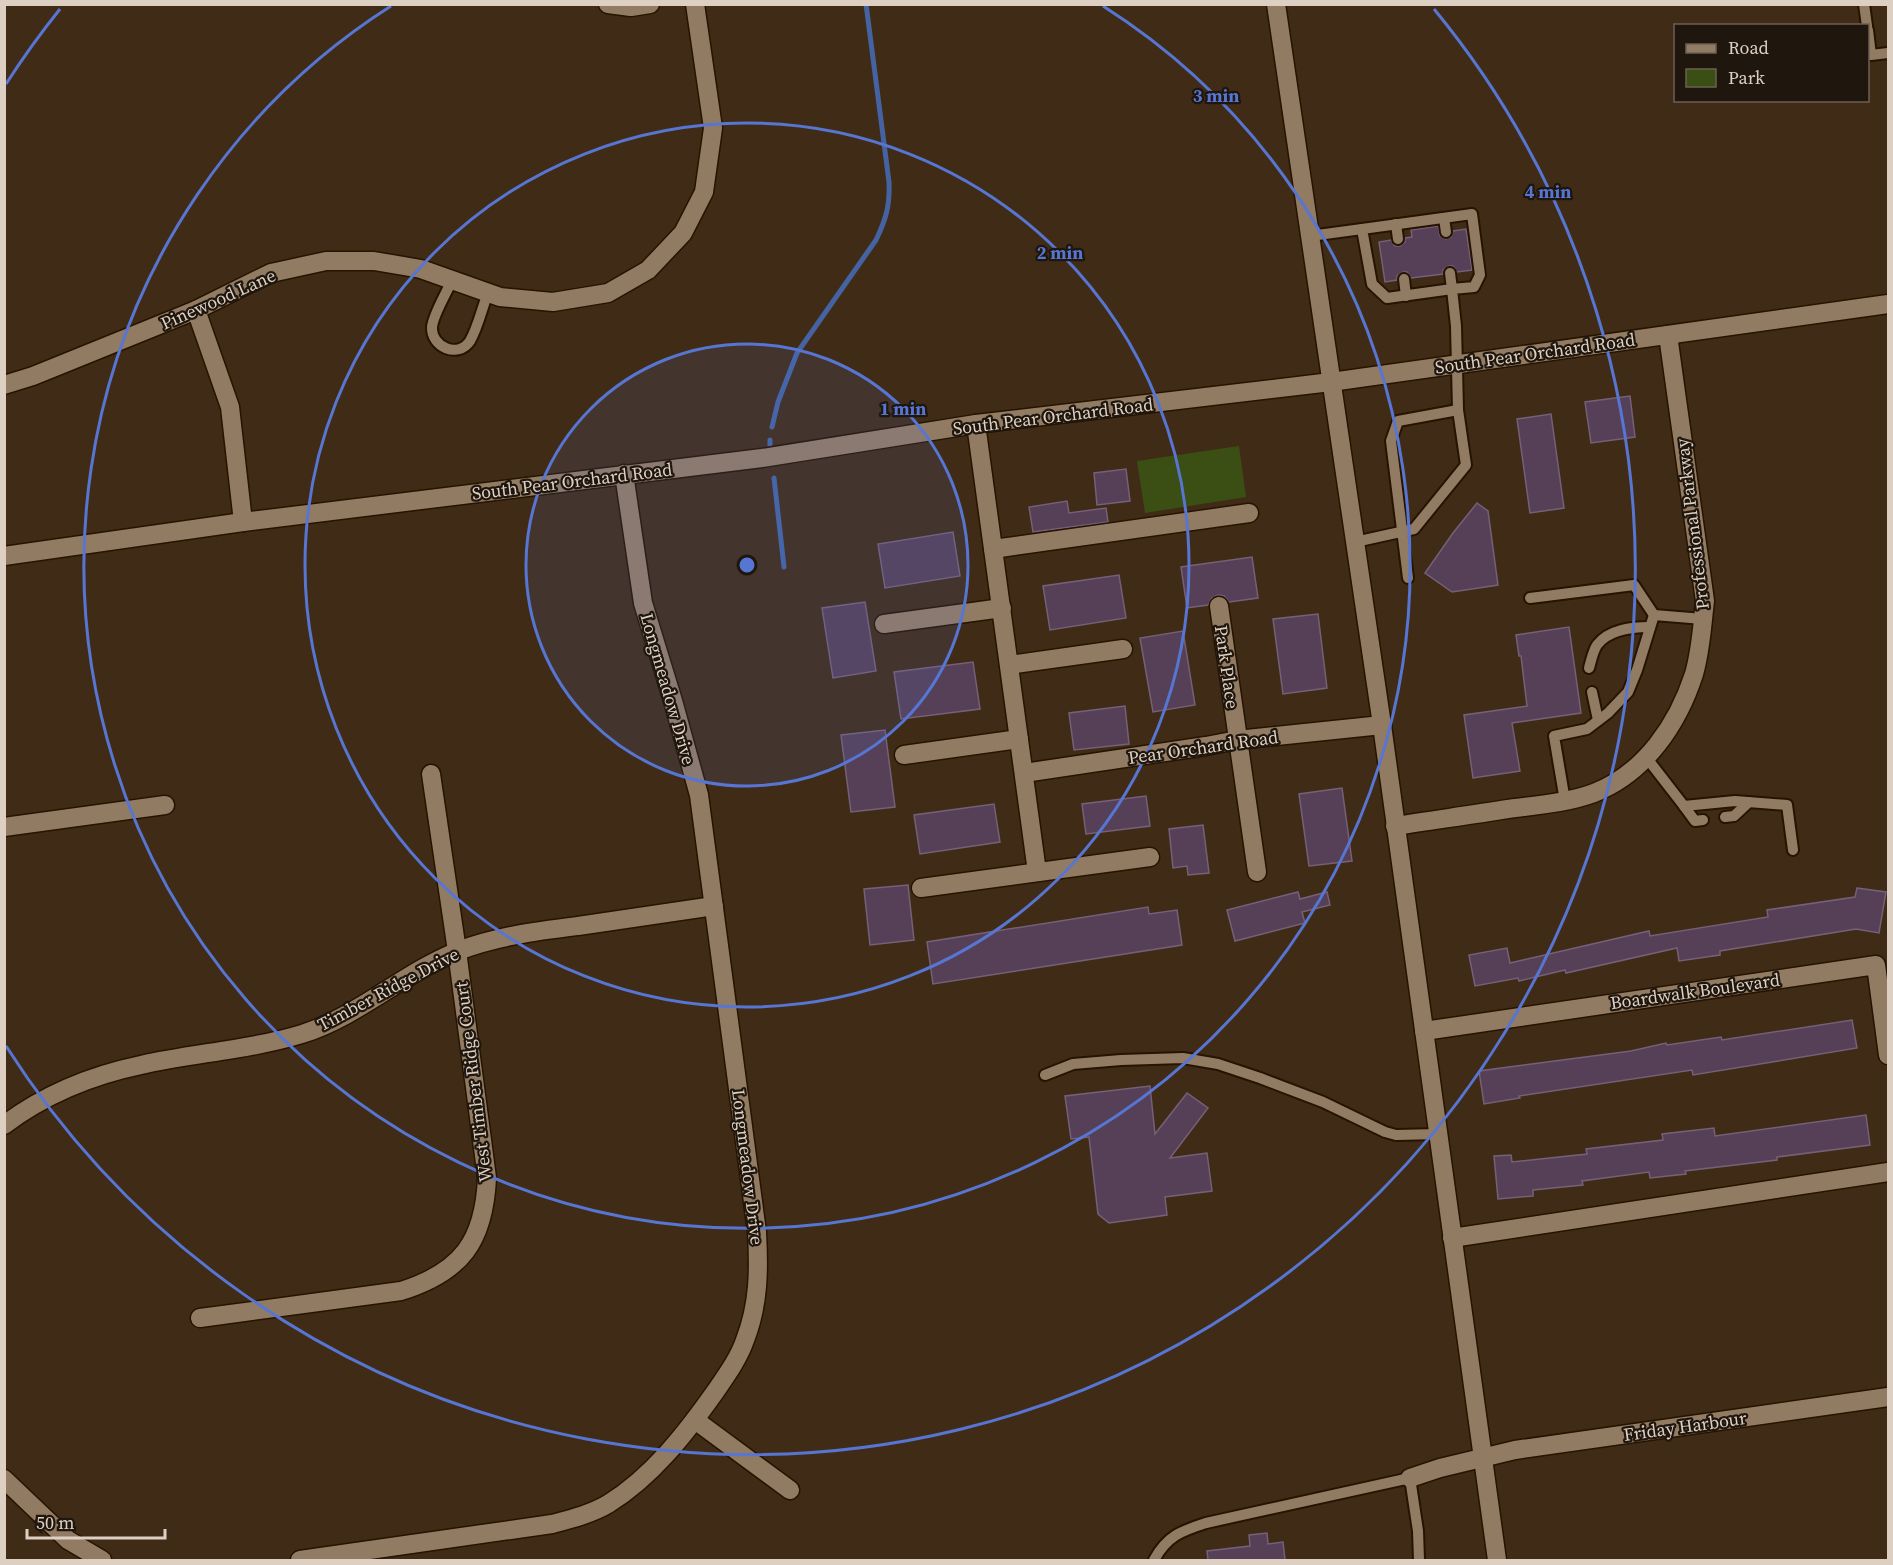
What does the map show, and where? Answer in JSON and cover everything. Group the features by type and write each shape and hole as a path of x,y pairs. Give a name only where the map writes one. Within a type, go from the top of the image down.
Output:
{"street":[{"path":"608,4 631,7 650,4"},
{"name":"Pinewood Lane","path":"4,385 33,376 196,310 271,273 326,261 374,261 421,269 500,297 554,302 608,293 648,270 683,233 704,192 712,128 695,4"},
{"path":"1276,4 1382,725 1497,1560"},
{"name":"South Pear Orchard Road","path":"4,556 243,522 762,458 976,424 1331,382 1888,304"},
{"path":"196,310 230,407 243,522"},
{"name":"Professional Parkway","path":"1395,826 1564,801 1595,792 1622,777 1646,757 1666,734 1694,673 1702,638 1705,601 1668,335"},
{"path":"976,424 1037,872"},
{"name":"Longmeadow Drive","path":"300,1560 399,1554 552,1524 579,1517 607,1504 634,1485 665,1456 695,1420 725,1377 745,1342 755,1307 759,1272 757,1232 699,795 643,603 624,474"},
{"path":"993,549 1249,513"},
{"name":"Park Place","path":"1219,606 1257,872"},
{"path":"884,624 1002,608"},
{"path":"1009,665 1123,649"},
{"name":"Pear Orchard Road","path":"1024,773 1238,740 1382,725"},
{"path":"904,755 1019,739"},
{"name":"West Timber Ridge Court","path":"200,1318 401,1291 423,1284 441,1275 456,1262 479,1228 486,1204 487,1178 431,774"},
{"path":"4,827 165,805"},
{"path":"921,888 1150,856"},
{"name":"Timber Ridge Drive","path":"4,1125 69,1088 110,1072 143,1064 253,1046 303,1033 347,1014 415,972 457,951 487,941 714,906"},
{"name":"Boardwalk Boulevard","path":"1424,1031 1876,965 1888,1054"},
{"path":"1452,1238 1888,1172"},
{"name":"Friday Harbour","path":"1410,1478 1440,1468 1515,1450 1888,1397"},
{"path":"695,1420 790,1490"},
{"path":"4,1479 68,1540 102,1560"}],"lane":[{"path":"1864,4 1866,24"},
{"path":"1869,42 1871,55 1888,53"},
{"path":"1310,236 1472,214 1480,275 1474,287 1387,298 1372,284 1362,229"},
{"path":"1444,218 1446,232"},
{"path":"1396,224 1398,239"},
{"path":"1355,542 1414,529 1466,465 1458,410 1456,326 1450,273"},
{"path":"1404,279 1406,296"},
{"path":"452,280 432,326 438,345 448,350 459,349 469,342 488,293"},
{"path":"1408,578 1391,441 1398,421 1422,421 1458,410"},
{"path":"1431,492 1433,506"},
{"path":"1530,598 1635,585 1654,615"},
{"path":"1654,615 1703,619"},
{"path":"1564,801 1554,736 1587,729 1628,692 1654,615"},
{"path":"1589,668 1597,646 1607,636 1629,627 1650,627"},
{"path":"1592,692 1598,720"},
{"path":"1646,757 1695,821 1703,820"},
{"path":"1684,806 1735,801 1787,805 1793,850"},
{"path":"1725,817 1734,816 1749,802"},
{"path":"1045,1075 1073,1064 1183,1058 1218,1065 1260,1078 1323,1102 1396,1136 1438,1134"},
{"path":"1154,1560 1161,1547 1179,1532 1206,1523 1410,1478 1418,1531 1419,1560"}],"green space":[{"path":"1239,446 1246,497 1145,513 1137,461"}],"building":[{"path":"1438,226 1440,236 1446,239 1451,237 1453,231 1466,229 1472,270 1457,272 1453,266 1449,266 1443,270 1443,274 1411,278 1407,272 1403,272 1397,276 1397,280 1385,282 1379,242 1391,240 1395,246 1400,246 1405,242 1405,238 1412,237 1411,230"},
{"path":"1630,396 1635,437 1591,443 1585,402"},
{"path":"1551,414 1564,508 1530,513 1517,419"},
{"path":"1126,469 1130,501 1097,505 1094,473"},
{"path":"1067,501 1069,513 1106,508 1108,522 1033,532 1029,507"},
{"path":"1477,503 1488,511 1498,585 1452,592 1425,573"},
{"path":"953,532 960,576 885,588 878,544"},
{"path":"1252,557 1258,598 1229,602 1224,596 1218,595 1212,598 1208,605 1187,608 1181,567"},
{"path":"1119,575 1126,618 1050,630 1043,586"},
{"path":"865,602 876,671 833,678 822,608"},
{"path":"1318,614 1327,688 1283,694 1273,619"},
{"path":"1569,627 1581,713 1512,723 1520,771 1473,778 1464,715 1527,706 1516,635"},
{"path":"1183,631 1195,705 1153,712 1140,638"},
{"path":"973,662 980,709 901,719 894,672"},
{"path":"1125,706 1129,744 1074,750 1069,713"},
{"path":"885,730 895,807 851,812 841,735"},
{"path":"1342,788 1352,861 1309,866 1299,794"},
{"path":"1146,796 1150,826 1086,834 1082,804"},
{"path":"994,804 1000,842 920,854 914,815"},
{"path":"1203,825 1209,873 1188,875 1187,866 1173,868 1169,829"},
{"path":"908,885 914,940 870,945 864,889"},
{"path":"1857,888 1886,892 1879,933 1856,929 1720,951 1720,955 1679,961 1677,948 1566,973 1565,970 1519,981 1518,978 1475,986 1469,955 1507,948 1510,963 1649,931 1650,936 1768,917 1767,910 1855,897"},
{"path":"1298,892 1300,899 1327,892 1330,905 1302,912 1305,923 1235,941 1227,910"},
{"path":"1148,907 1149,914 1177,910 1182,945 933,984 927,942"},
{"path":"1852,1020 1857,1048 1693,1075 1692,1070 1519,1096 1520,1098 1484,1104 1479,1071 1631,1051 1666,1043 1667,1045 1721,1037 1722,1040"},
{"path":"1150,1086 1155,1134 1187,1093 1208,1108 1170,1158 1207,1153 1212,1191 1165,1197 1167,1215 1109,1223 1098,1214 1089,1137 1071,1139 1065,1096"},
{"path":"1866,1115 1870,1145 1777,1157 1777,1160 1685,1171 1686,1174 1650,1178 1649,1172 1582,1181 1583,1185 1533,1190 1533,1196 1498,1199 1494,1156 1511,1155 1512,1162 1587,1154 1586,1149 1663,1140 1662,1134 1714,1128 1715,1136"},
{"path":"1267,1533 1268,1544 1283,1542 1285,1560 1208,1560 1207,1551 1250,1546 1249,1535"}],"waterway":[{"path":"772,427 778,402 797,353 876,240 887,212 889,182 866,4"},
{"path":"770,440 770,446"},
{"path":"774,478 784,567"}]}
